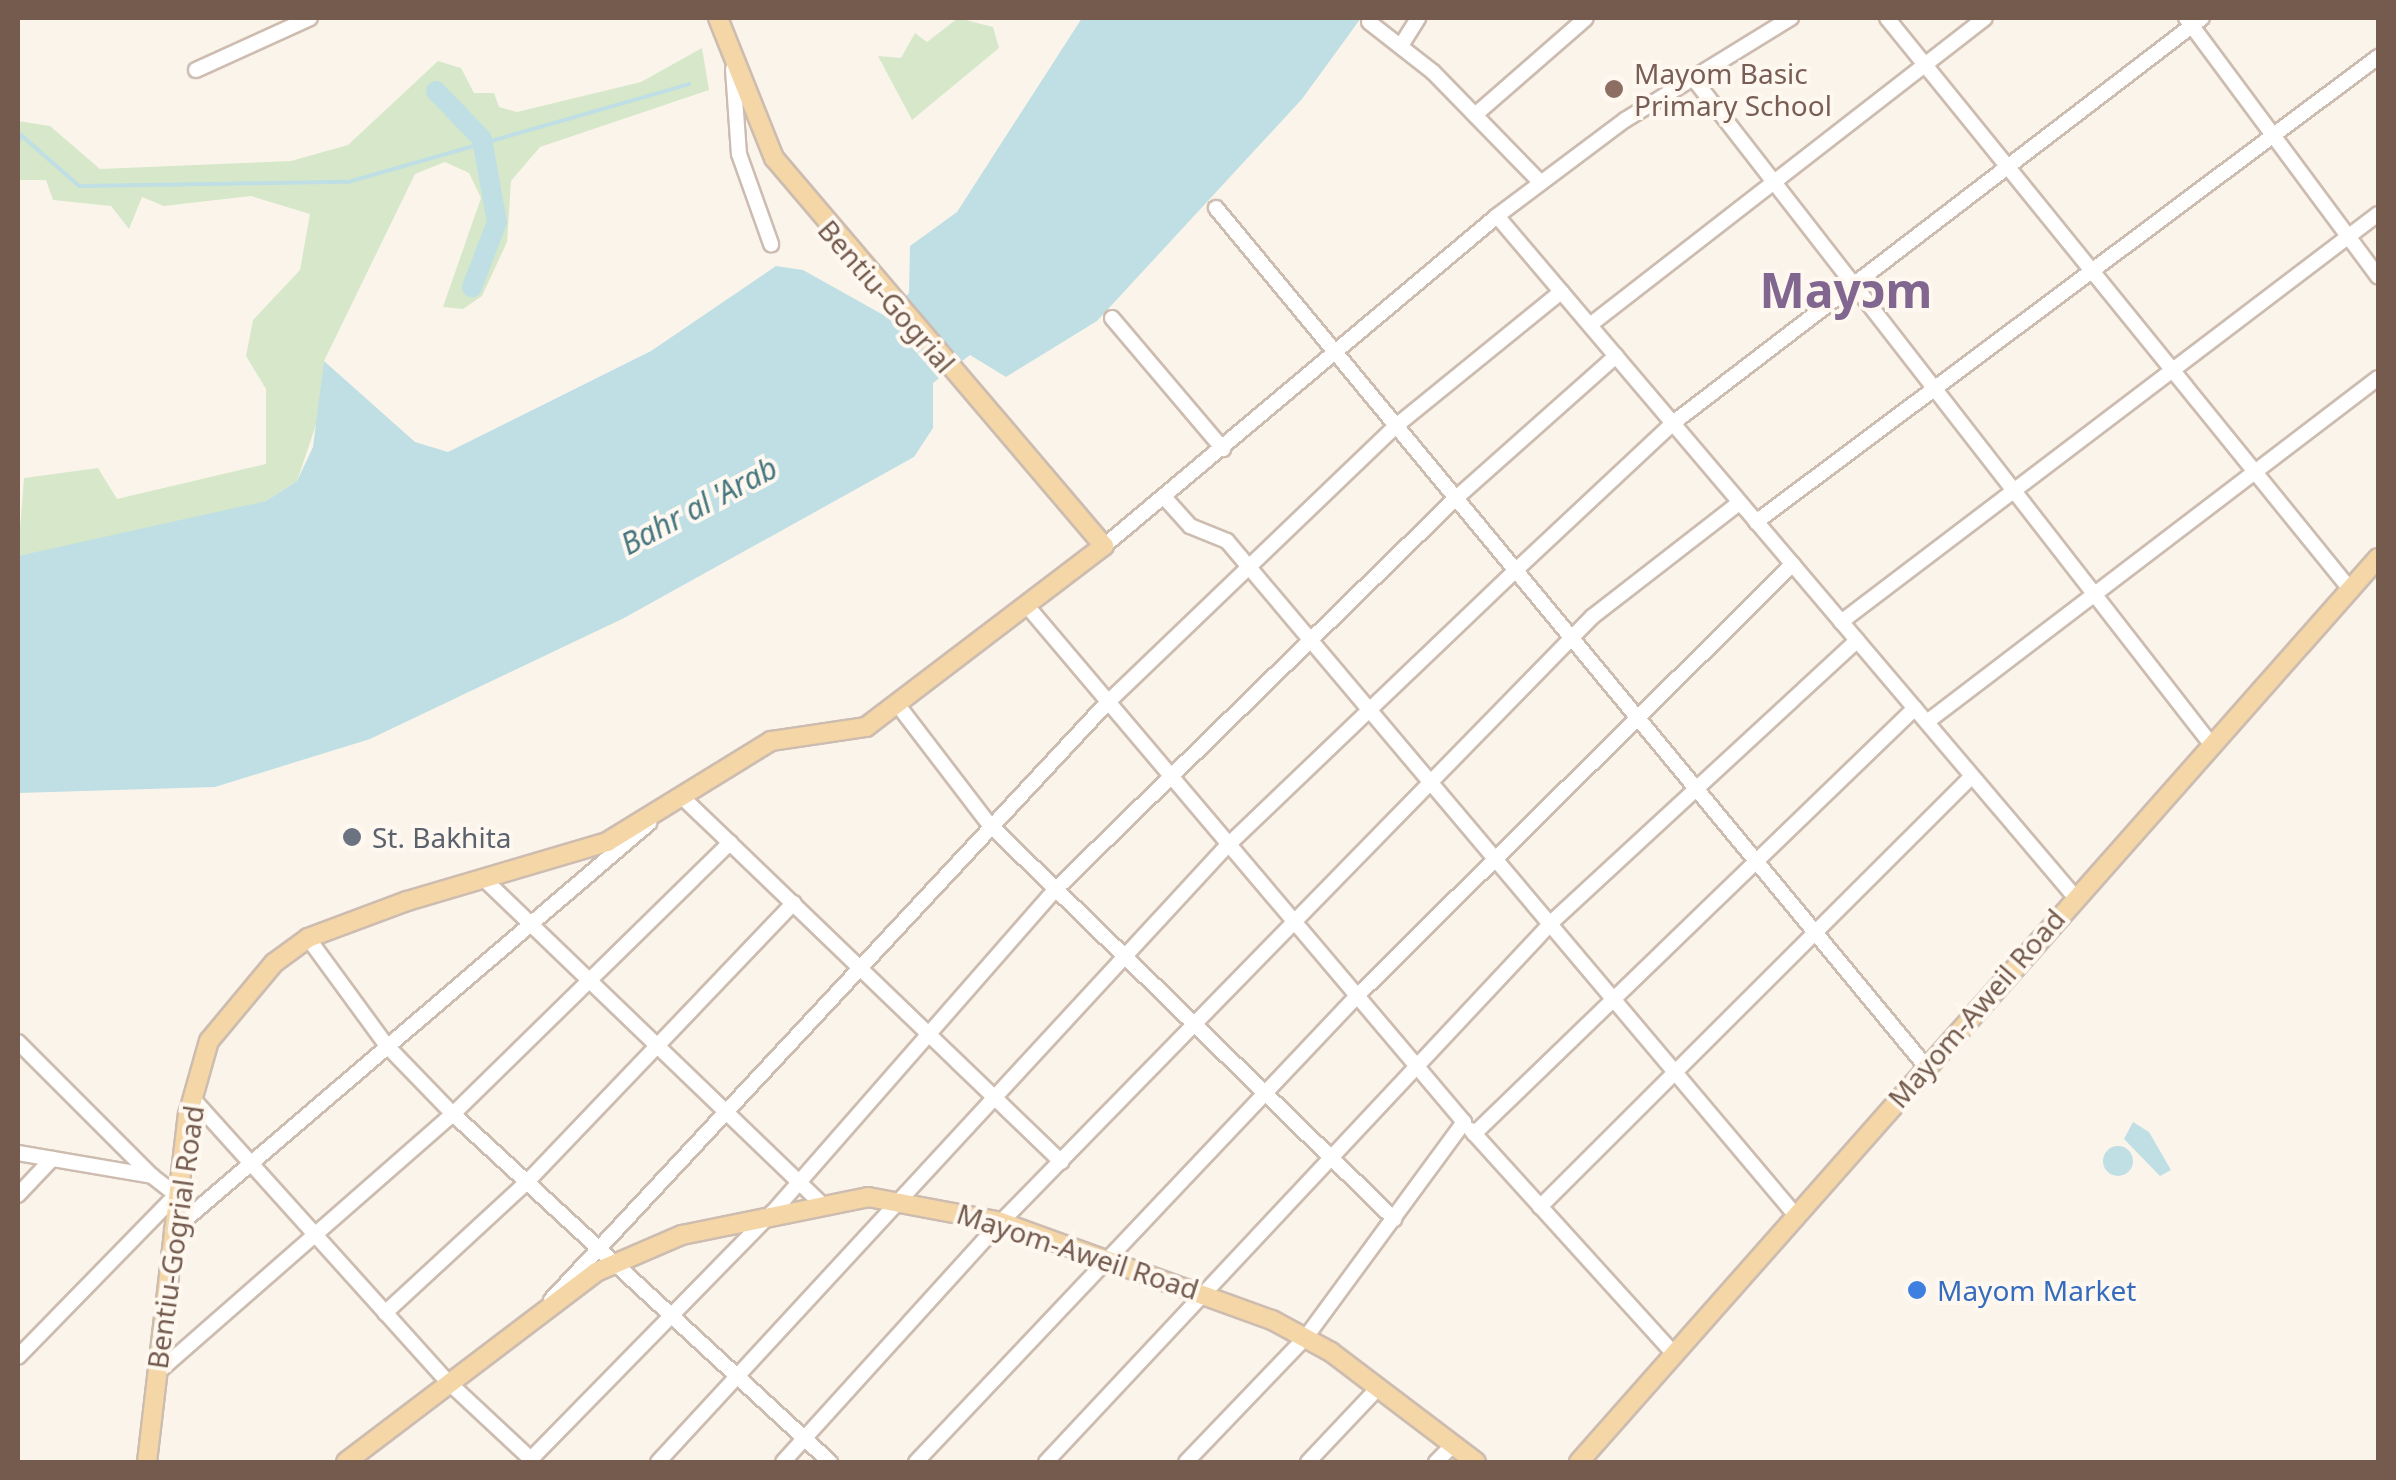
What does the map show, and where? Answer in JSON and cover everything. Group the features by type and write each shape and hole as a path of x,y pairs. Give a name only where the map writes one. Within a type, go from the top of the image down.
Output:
{"main road":[{"name":"Bentiu-Gogrial","path":"718,18 733,69 774,158 896,307 1104,546"},
{"name":"Bentiu-Gogrial Road","path":"148,1462 176,1196 192,1100 230,1008 308,938 552,864 662,812 771,741 866,727 901,709 1104,546"},
{"name":"Mayom-Aweil Road","path":"1578,1462 1797,1217 1924,1064 2378,558"},
{"name":"Mayom-Aweil Road","path":"346,1462 446,1380 539,1312 617,1263 773,1212 821,1203 900,1200 1001,1222 1108,1256 1203,1291 1306,1337 1476,1462"}],"street":[{"path":"196,70 310,18"},
{"path":"1402,44 1418,18"},
{"path":"1475,115 1586,18"},
{"path":"1104,546 1338,355 1539,181 1791,18"},
{"path":"1887,18 2349,588"},
{"path":"1590,326 1985,18"},
{"path":"658,1462 1124,955 1226,847 1370,707 1673,423 2194,20 2378,277"},
{"path":"1369,22 1402,44 1539,181"},
{"path":"1756,522 2378,57"},
{"path":"733,69 739,154 771,244"},
{"path":"1693,78 2211,744"},
{"path":"1216,208 1924,1064"},
{"path":"1842,622 2378,214"},
{"path":"1497,216 2075,897"},
{"path":"539,1312 989,824 1107,703 1252,570 1396,426 1561,292"},
{"path":"1112,318 1223,449"},
{"path":"192,1100 446,1380 531,1461 670,1313 773,1212 925,1030 1056,889 1456,498 1616,356"},
{"path":"1926,722 2378,378"},
{"path":"1164,497 1252,570 1553,922 1797,1217"},
{"path":"783,1462 1001,1222 1198,1027 1292,923 1432,780 1643,570 1740,502"},
{"path":"916,1462 1356,997 1792,564"},
{"path":"1028,607 1226,847 1417,1068 1674,1354"},
{"path":"1046,1462 1553,922 1693,784 1856,640"},
{"path":"1186,1462 1306,1337 1469,1128 1757,862 1915,708"},
{"path":"901,709 989,824 1394,1220"},
{"path":"1540,1206 1972,776"},
{"path":"684,799 1062,1162"},
{"path":"172,1231 662,812"},
{"path":"157,1373 452,1114 730,843"},
{"path":"486,881 821,1203"},
{"path":"385,1313 527,1182 794,903"},
{"path":"308,938 387,1046 452,1114 830,1462"},
{"path":"18,1042 176,1196 18,1357"},
{"path":"18,1154 152,1176"},
{"path":"18,1196 52,1160"},
{"path":"1308,1462 1378,1388"},
{"path":"1436,1462 1452,1445"}],"green space":[{"path":"958,18 993,27 999,48 912,120 878,56 901,58 915,33 927,42"},
{"path":"702,48 709,90 540,147 511,181 507,242 482,296 463,309 443,307 481,198 469,173 445,162 415,174 324,361 322,407 297,481 266,501 180,526 18,556 24,478 98,468 117,499 266,464 266,389 246,356 253,320 300,270 310,214 251,196 164,206 142,197 129,229 111,206 53,200 46,180 18,180 18,121 50,126 100,169 291,161 348,145 438,61 461,68 474,93 494,93 499,107 517,112 641,82"}],"water":[{"name":"Bahr al 'Arab","path":"1082,18 1361,18 1302,99 1097,321 1006,377 970,355 933,383 933,428 914,457 624,618 370,739 215,787 18,793 18,556 266,501 297,481 313,447 324,361 415,442 448,452 651,351 776,266 803,270 887,317 909,293 910,246 957,212"},
{"path":"2133,1122 2149,1132 2171,1170 2160,1176 2124,1139"},
{"path":"2118,1146 2129,1150 2133,1161 2129,1172 2118,1176 2107,1172 2103,1161 2107,1150"}],"waterway":[{"path":"18,143 21,135 79,186 348,182 689,84"},
{"path":"436,91 482,139 497,222 472,287"}],"place":[{"name":"Mayom Basic Primary School","path":"1614,89"},
{"name":"St. Bakhita","path":"352,837"},
{"name":"Mayom Market","path":"1917,1290"}],"district":[{"name":"Mayɔm","path":"1846,290"}]}
